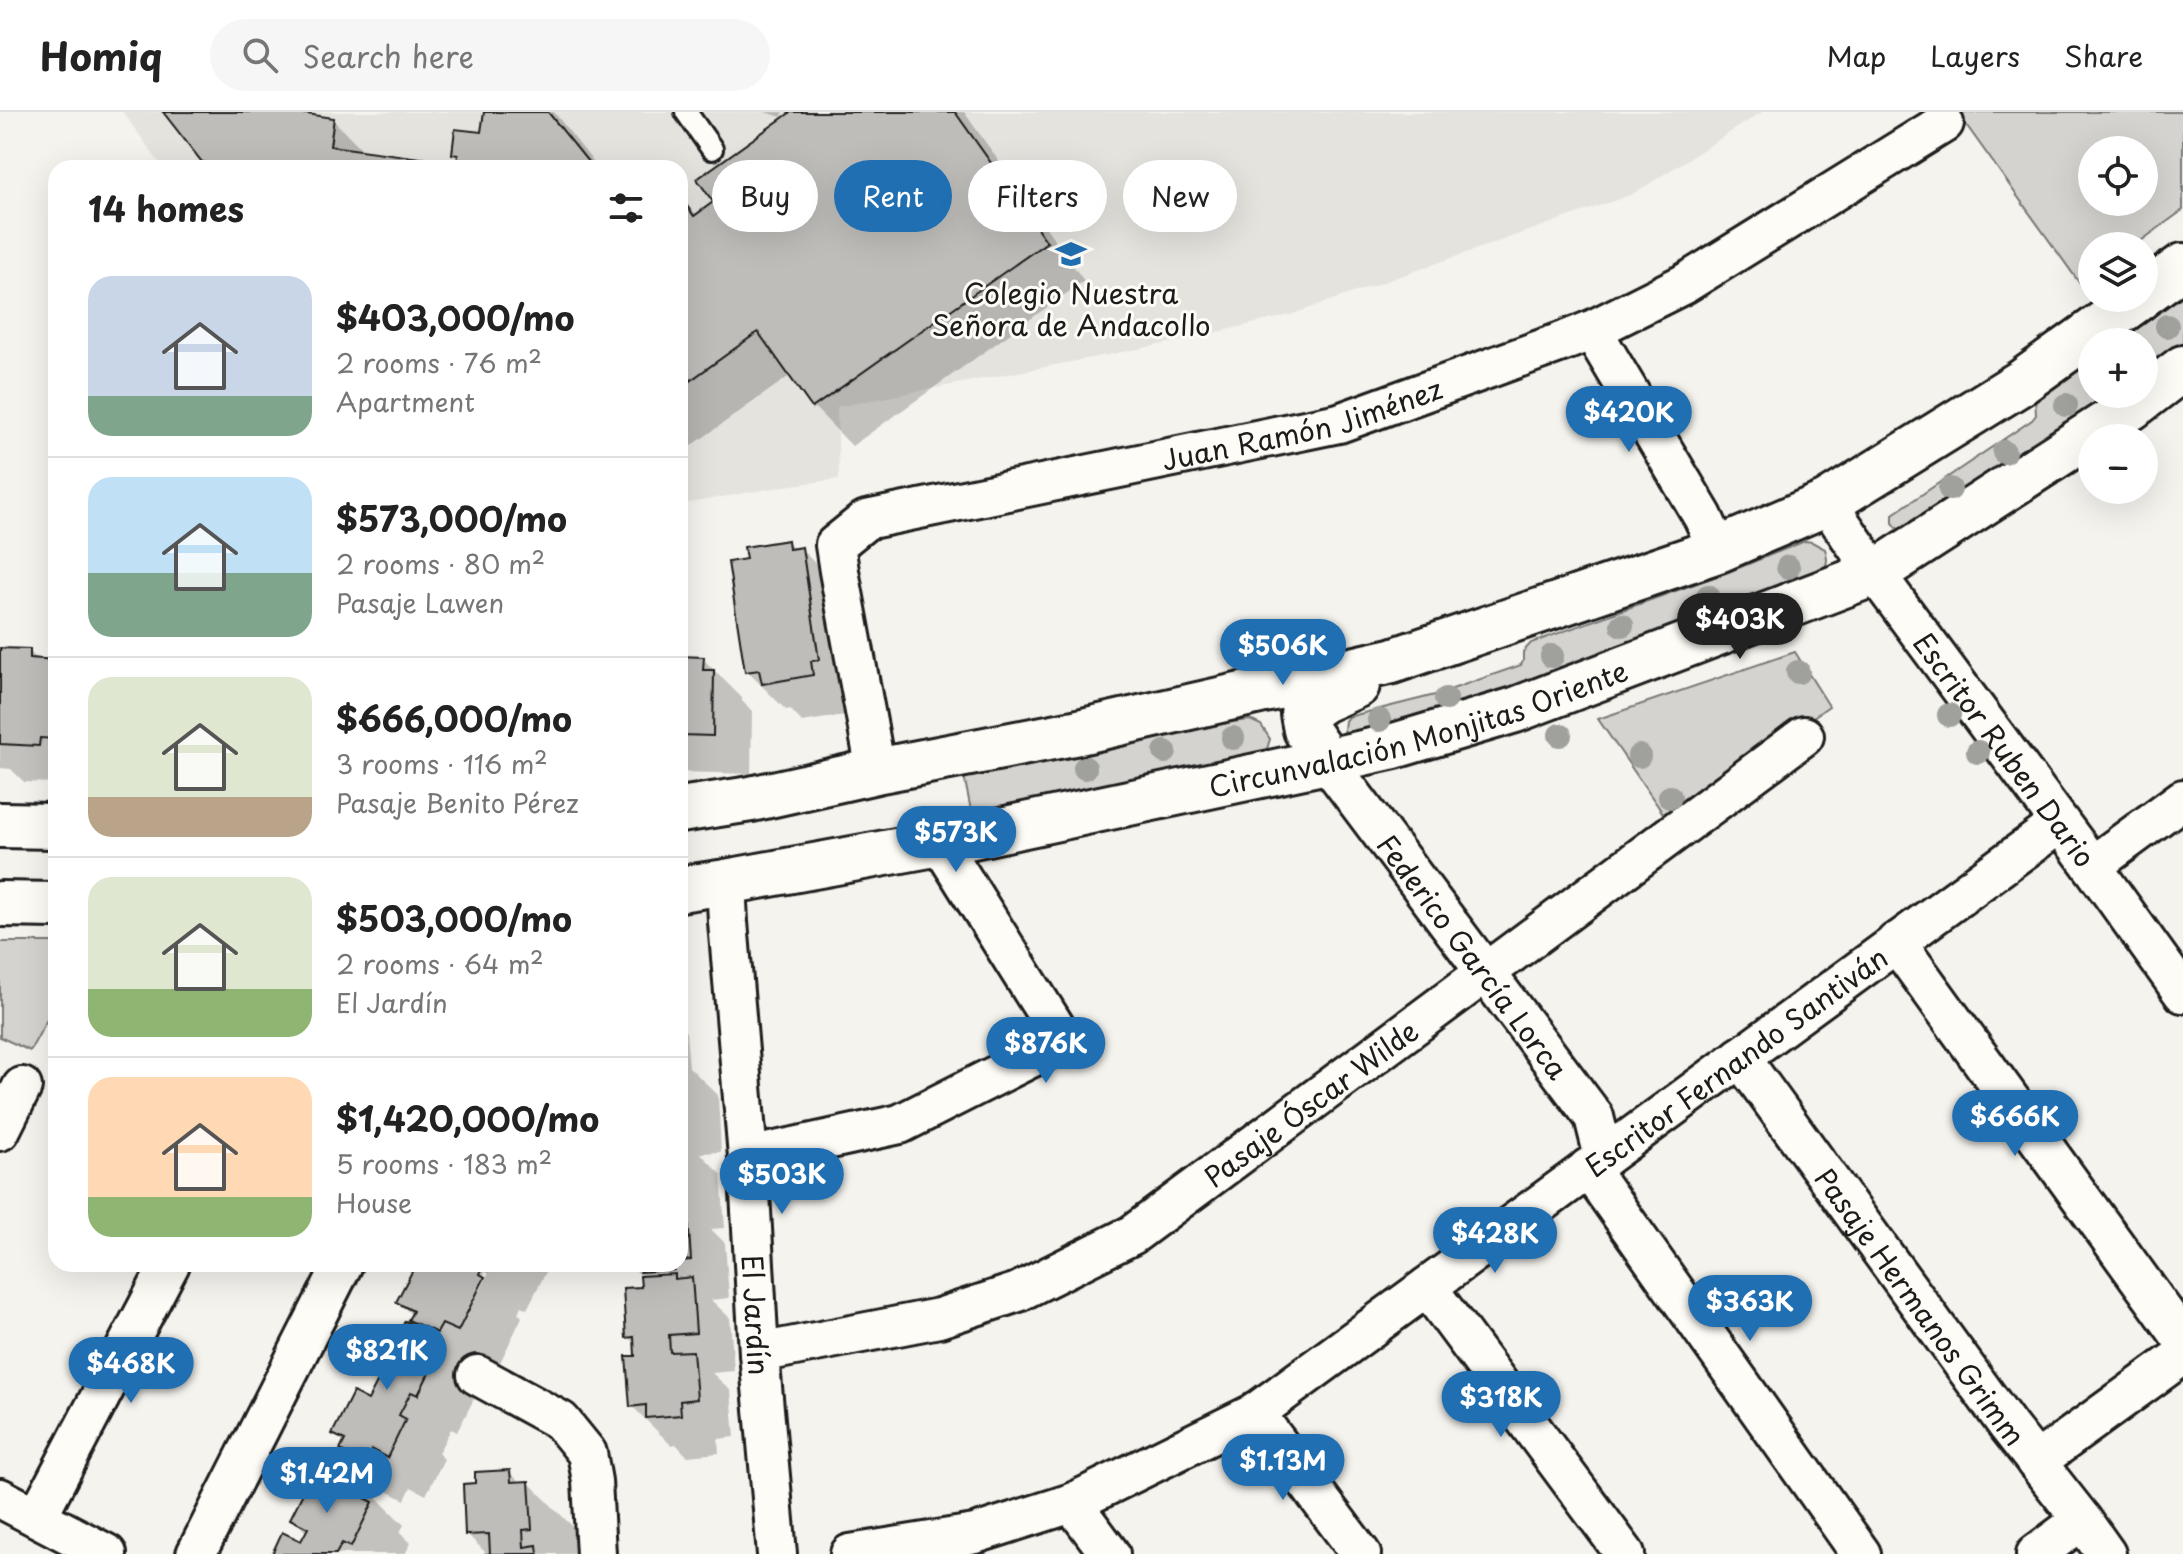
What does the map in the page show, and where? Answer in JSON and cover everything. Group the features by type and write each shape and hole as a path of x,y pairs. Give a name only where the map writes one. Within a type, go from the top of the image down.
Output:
{"street":[{"name":"Juan Ramón Jiménez","path":"876,771 835,545 866,520 1339,423 1592,330 1684,284 1944,123"},
{"path":"2158,284 2183,266"},
{"path":"688,809 751,799 876,771 1079,732 1392,661 1718,550 1827,503 2022,382 2120,312"},
{"path":"1592,330 1703,517 1718,550"},
{"name":"Circunvalación Monjitas Oriente","path":"688,888 940,843 1327,761 1394,746 1515,710 1875,573 2132,407 2183,368"},
{"name":"Escritor Ruben Dario","path":"1827,503 2183,993"},
{"path":"1327,761 1306,730 1303,714 1323,700 1360,683 1392,661"},
{"name":"Pasaje Óscar Wilde","path":"759,1353 939,1318 1018,1292 1132,1235 1804,736"},
{"name":"Federico García Lorca","path":"1327,761 1594,1117 1596,1163"},
{"path":"2092,866 2183,799"},
{"name":"Escritor Fernando Santiván","path":"850,1554 975,1534 1072,1503 1255,1413 2060,823"},
{"path":"0,825 48,826"},
{"path":"748,1157 900,1124 1052,1047 1055,1027 940,843"},
{"name":"El Jardín","path":"726,882 748,1157 759,1353 777,1554"},
{"path":"0,904 48,905"},
{"path":"1896,942 2183,1339"},
{"name":"Pasaje Hermanos Grimm","path":"1740,1057 2008,1426 2106,1554"},
{"path":"0,1131 22,1087"},
{"path":"1596,1163 1861,1554"},
{"path":"37,1517 166,1272"},
{"path":"196,1554 339,1272"},
{"path":"1427,1287 1625,1554"},
{"path":"2036,1462 2183,1355"},
{"path":"477,1375 561,1421 587,1453 592,1481 596,1554"},
{"path":"1255,1413 1361,1554"},
{"path":"0,1498 107,1554"},
{"path":"1072,1503 1110,1554"},
{"path":"2036,1554 2082,1520"}],"lane":[{"path":"686,112 712,149"}],"shaded area":[{"name":"Colegio Nuestra Señora de Andacollo","path":"123,112 1762,112 1633,194 1290,315 1184,340 837,407 839,479 688,503 688,160 157,160"},
{"path":"1957,112 2183,112 2183,210 2153,232 2078,232 2078,281"},
{"path":"2183,289 2183,343 2158,362 2158,328 2130,328 2152,312 2158,312 2158,307"},
{"path":"2078,366 2078,408 2094,408 1908,529 1898,529 1893,523 1893,514 2032,420 2036,415 2035,398"},
{"path":"1805,541 1825,549 1826,563 1819,576 1420,720 1348,735 1344,730 1348,717 1435,695 1521,665 1523,652 1531,643"},
{"path":"1795,652 1829,706 1667,819 1598,719"},
{"path":"1250,720 1261,725 1270,739 1262,754 972,815 964,776"},
{"path":"0,942 48,942 48,1018 30,1051 0,1037"}],"building":[{"path":"163,112 293,112 334,118 330,146 435,160 200,160"},
{"path":"484,112 548,112 587,160 457,160 458,155 452,154 455,129 481,132"},
{"path":"791,112 955,112 989,160 968,160 968,232 1040,232 1047,242 812,408 758,332 688,382 688,207 694,216 712,203 712,232 818,232 818,160 724,160"},
{"path":"712,168 712,201 697,179"},
{"path":"788,540 789,549 802,547 819,660 811,661 813,675 762,684 759,670 745,672 728,562 746,559 744,547"},
{"path":"0,648 30,649 30,658 48,659 48,738 40,738 39,746 0,744"},
{"path":"688,656 704,657 703,670 714,670 713,736 688,735"},
{"path":"688,1216 691,1260 688,1260"},
{"path":"412,1272 481,1272 485,1277 458,1331 442,1324 437,1333 408,1320 413,1311 396,1302"},
{"path":"675,1274 675,1279 692,1277 696,1333 669,1335 670,1352 693,1351 697,1399 680,1401 681,1415 646,1418 646,1405 630,1407 626,1356 635,1356 634,1337 626,1338 623,1288 641,1287 640,1276"},
{"path":"405,1321 434,1335 429,1346 440,1351 418,1395 411,1392 399,1415 406,1419 387,1458 372,1450 366,1463 340,1450 345,1440 332,1434 353,1392 368,1400 379,1379 362,1371 385,1326 399,1333"},
{"path":"331,1468 366,1485 361,1496 373,1502 351,1547 342,1543 336,1554 272,1554 282,1532 301,1541 308,1528 290,1519 315,1469 327,1476"},
{"path":"510,1470 511,1482 529,1481 532,1529 523,1530 524,1547 537,1545 538,1554 490,1554 489,1534 465,1535 463,1484 475,1483 475,1472"}],"place":[{"name":"Colegio Nuestra Señora de Andacollo","path":"1071,254"}]}
